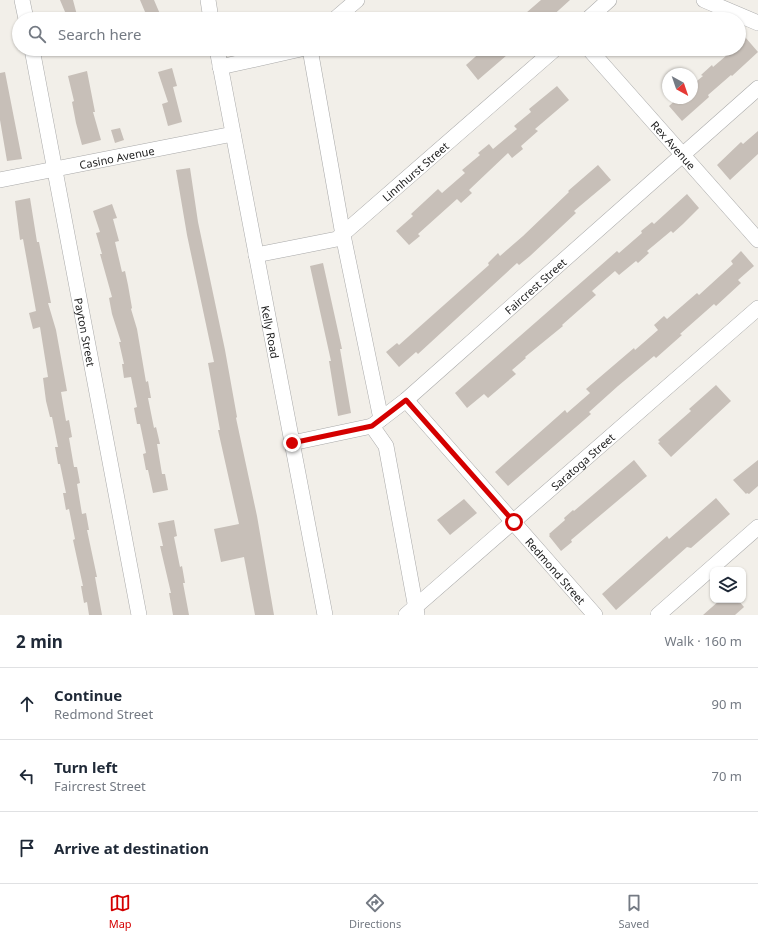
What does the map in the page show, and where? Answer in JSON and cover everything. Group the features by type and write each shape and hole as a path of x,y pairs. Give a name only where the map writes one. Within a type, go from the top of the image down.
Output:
{"street":[{"path":"22,0 25,12"},
{"path":"208,0 210,12"},
{"path":"343,12 357,0"},
{"path":"596,12 609,0"},
{"path":"704,0 732,12"},
{"path":"746,18 758,23"},
{"name":"Payton Street","path":"33,56 139,615"},
{"name":"Kelly Road","path":"218,56 324,615"},
{"path":"220,67 270,56"},
{"path":"311,56 377,423 386,446 413,612"},
{"name":"Linnhurst Street","path":"256,255 337,239 343,235 547,56"},
{"name":"Rex Avenue","path":"595,56 758,240"},
{"name":"Faircrest Street","path":"292,443 377,423 406,400 684,156 758,88"},
{"name":"Casino Avenue","path":"0,180 233,134"},
{"name":"Saratoga Street","path":"413,612 758,308"},
{"name":"Redmond Street","path":"406,400 595,615"},
{"path":"658,615 758,527"}],"building":[{"path":"60,0 73,0 76,12 65,12"},
{"path":"140,0 154,0 159,12 145,12"},
{"path":"541,0 570,0 557,12 527,12"},
{"path":"746,38 758,52 732,76 731,75 708,95 709,97 682,121 669,106 671,104 698,104 698,80 703,76 701,75 712,65 713,67 726,56 746,56"},
{"path":"476,56 506,56 478,80 466,65"},
{"path":"172,68 177,86 173,87 182,122 168,126 162,104 168,102 158,72"},
{"path":"87,71 95,112 93,112 101,140 82,145 76,123 72,102 74,101 68,76"},
{"path":"5,72 22,159 7,161 0,120 0,73"},
{"path":"557,86 569,100 535,129 538,131 521,146 523,149 512,158 508,153 469,190 472,193 461,203 457,199 418,234 420,236 409,245 396,231 413,216 411,214 438,189 442,193 465,173 462,170 480,155 478,153 489,144 493,149 517,129 514,126 531,112 529,109"},
{"path":"120,128 124,140 115,143 111,130"},
{"path":"758,131 758,154 730,180 717,165 741,142 743,144"},
{"path":"598,165 611,180 574,211 576,213 530,256 519,265 517,263 418,354 416,352 399,367 386,352 397,343 399,345 489,265 488,263 498,253 500,256 523,236 569,192 568,191"},
{"path":"190,168 198,222 225,350 236,418 257,516 274,615 255,615 244,557 221,562 214,529 239,524 218,430 220,430 208,363 214,362 187,235 176,170"},
{"path":"687,194 699,208 683,224 673,233 671,231 647,251 649,253 638,263 636,261 619,275 615,271 592,291 596,295 512,370 516,374 488,398 484,394 467,408 455,393 617,251 619,253 642,233 641,231 652,222 654,224"},
{"path":"30,198 37,242 39,242 51,303 48,303 56,330 67,391 61,392 66,421 69,420 72,437 69,438 74,467 77,467 80,483 77,484 82,514 86,513 89,530 87,530 97,577 95,577 102,615 89,615 87,602 84,603 81,586 83,586 73,540 75,539 69,509 66,510 63,493 66,493 55,447 58,447 52,417 50,417 46,401 43,378 48,377 40,327 33,329 29,313 36,311 23,239 20,240 15,201"},
{"path":"112,204 117,218 113,219 119,241 115,242 122,272 125,271 128,285 131,309 137,329 146,382 148,381 151,398 148,398 154,428 156,427 160,444 157,444 162,474 165,474 168,490 153,493 148,470 146,470 143,454 146,453 140,424 137,424 134,408 137,407 131,377 124,378 122,364 124,364 119,342 121,342 112,314 109,298 112,297 100,254 102,254 96,233 100,232 93,211"},
{"path":"741,251 754,266 738,280 741,283 716,306 714,304 680,334 682,335 656,358 654,356 618,386 589,412 591,414 508,486 495,472 565,410 567,413 590,393 586,389 634,348 635,350 658,330 654,325 664,316 667,319 697,293 699,295 733,264 731,261"},
{"path":"323,263 342,349 340,349 351,413 338,416 329,361 331,361 310,266"},
{"path":"716,385 731,401 671,457 658,443 660,442 658,440 691,411 689,409"},
{"path":"634,460 647,476 571,540 572,542 561,551 549,534 565,520 564,518 573,510 574,511"},
{"path":"758,460 758,486 749,494 746,494 733,480"},
{"path":"716,498 730,514 691,548 687,547 616,610 602,594 667,536 669,539"},
{"path":"464,499 477,513 450,535 437,520"},
{"path":"174,520 177,536 174,537 180,567 182,566 185,583 183,583 189,615 173,615 169,593 171,593 160,546 163,546 158,523"},
{"path":"717,603 741,603 744,607 735,615 703,615"}],"route":[{"path":"292,443 359,430 372,426 406,400 514,522"}]}
